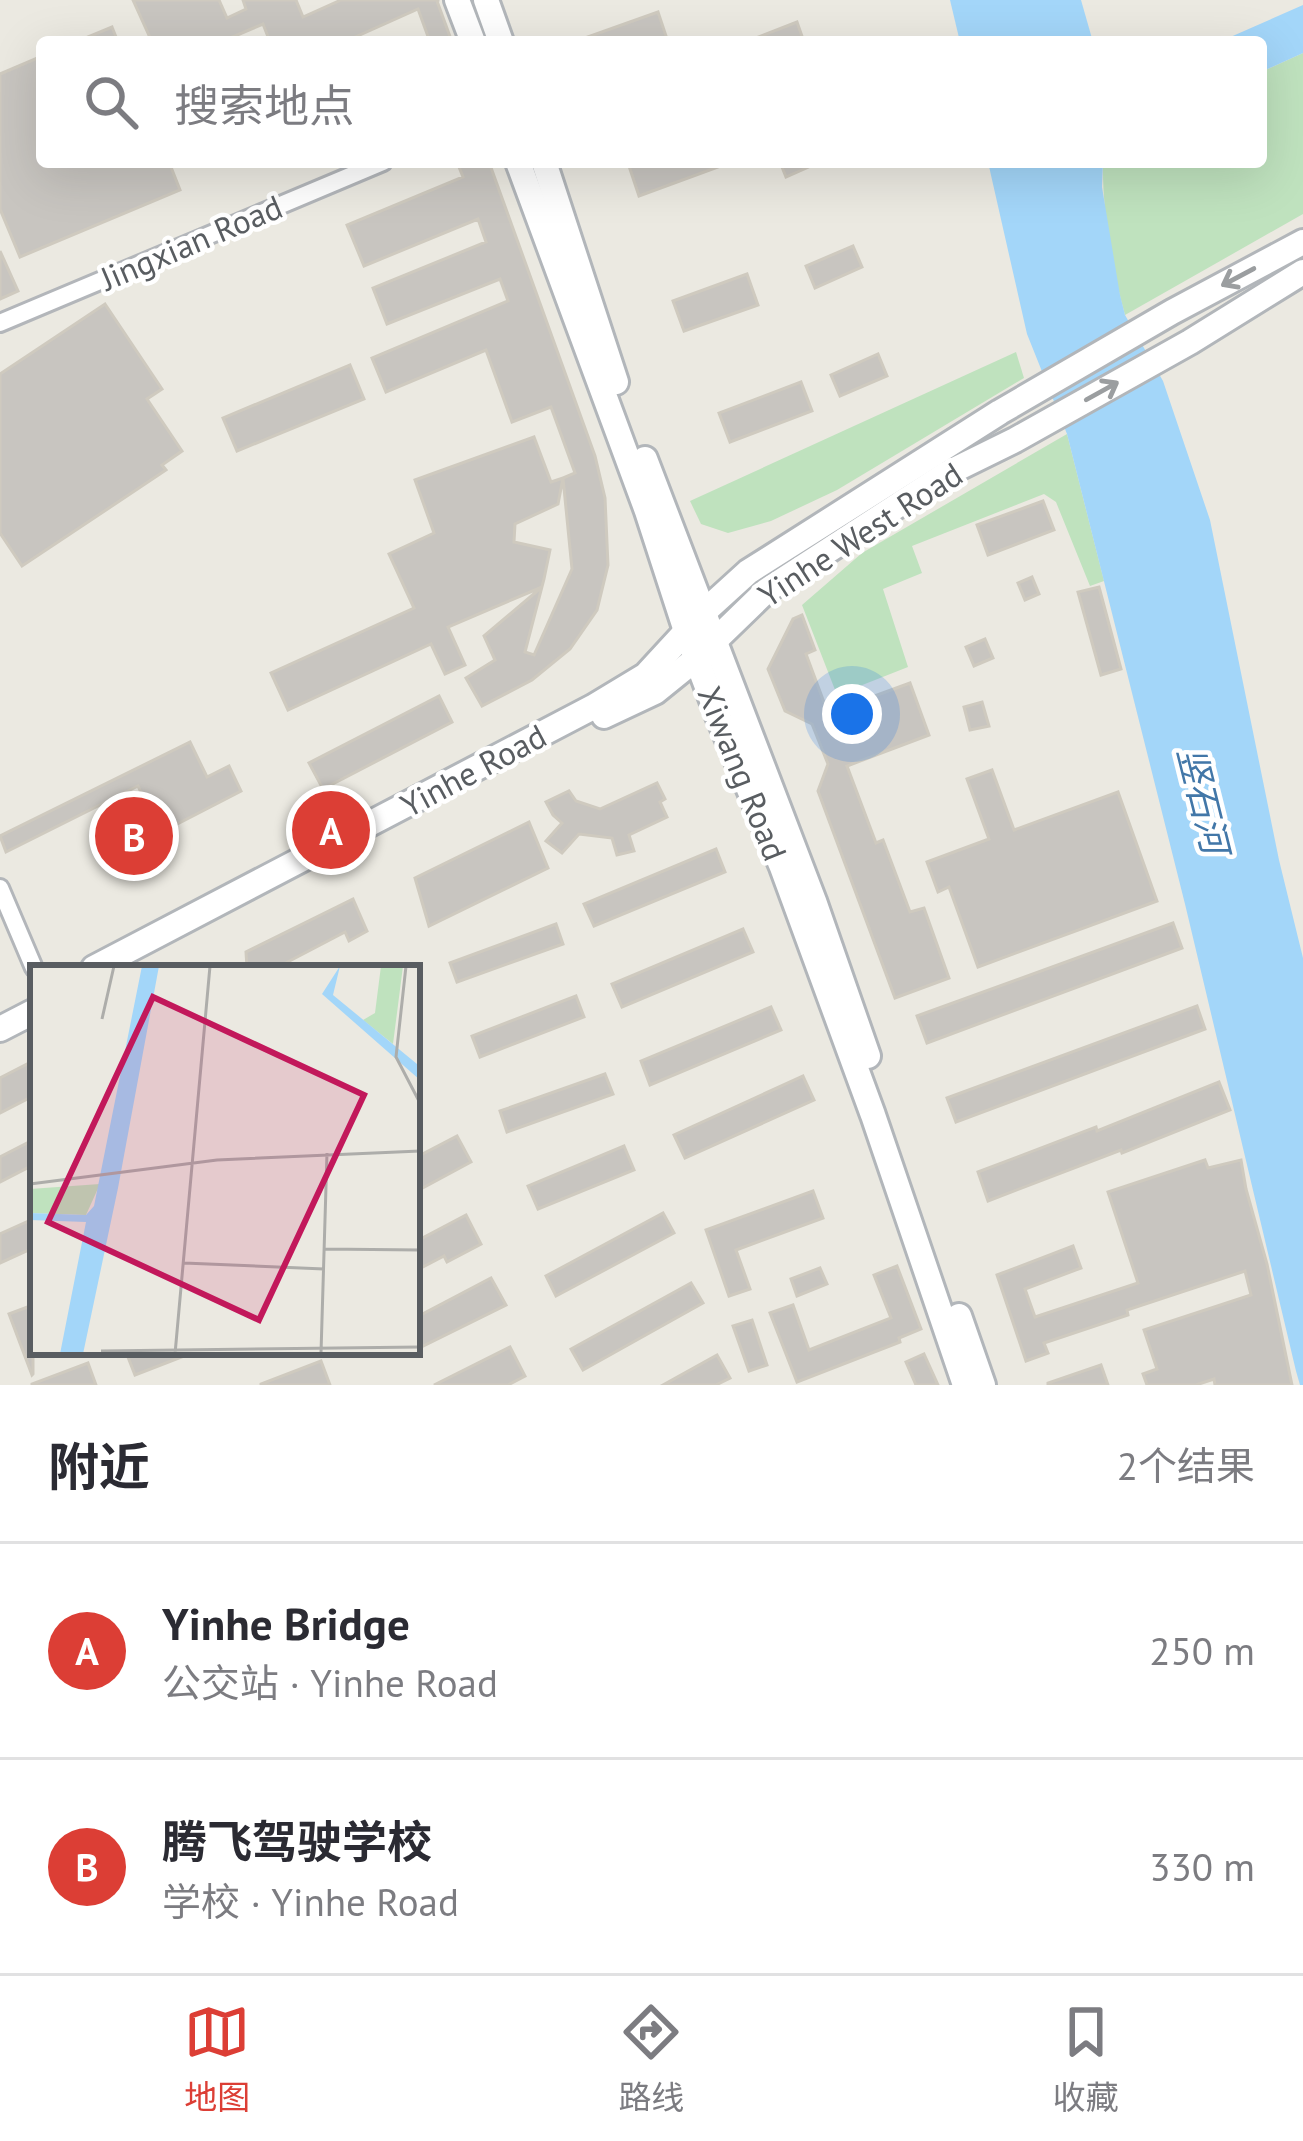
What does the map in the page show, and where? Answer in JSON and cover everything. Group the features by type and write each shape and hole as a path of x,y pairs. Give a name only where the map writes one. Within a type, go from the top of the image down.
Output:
{"main road":[{"path":"457,0 471,36"},
{"path":"486,0 499,36"},
{"name":"Xiwang Road","path":"520,168 647,511 686,632 705,649 814,901 983,1385"},
{"name":"Xiwang Road","path":"546,168 620,393 704,612 705,649 965,1385"},
{"name":"Yinhe West Road","path":"704,612 748,572 1000,412 1303,242"},
{"name":"Yinhe West Road","path":"705,649 766,591 946,474 1190,341 1303,272"},
{"name":"Yinhe Road","path":"100,965 593,707 646,675 704,612"},
{"name":"Yinhe Road","path":"123,965 655,692 705,649"},
{"path":"0,1017 30,1001"},
{"path":"0,1029 30,1014"}],"street":[{"name":"Jingxian Road","path":"0,322 369,168"},
{"path":"0,888 33,965"}],"green space":[{"path":"1303,53 1303,214 1125,315 1109,239 1103,168 1267,168 1267,69"},
{"path":"1016,352 1024,378 837,490 771,521 728,533 701,524 690,501"},
{"path":"1067,434 1104,581 1090,586 1056,502 1044,494 912,546 922,573 883,589 908,667 837,695 802,605 862,553"}],"water":[{"path":"950,0 1081,0 1091,36 959,36"},
{"path":"1303,5 1303,53 1267,69 1267,36 1233,36"},
{"name":"竖石河","path":"989,168 1103,168 1125,315 1163,381 1210,520 1303,958 1303,1385 1067,434 1027,334"}],"building":[{"path":"133,0 219,0 227,18 246,9 243,0 296,0 303,17 341,0 439,0 450,36 428,36 418,9 357,36 268,36 263,24 235,36 149,36"},
{"path":"658,12 666,36 590,36"},
{"path":"797,22 802,36 761,36"},
{"path":"112,27 116,36 90,36"},
{"path":"36,59 36,168 171,168 180,190 20,257 0,209 0,74"},
{"path":"459,168 491,168 595,456 605,498 608,565 597,610 570,649 532,680 482,706 466,678 495,660 484,636 542,587 525,652 534,655 572,569 563,478 575,473 551,407 512,422 486,350 386,392 372,358 508,301 500,279 387,324 373,288 486,242 478,219 364,266 347,225 463,177"},
{"path":"630,168 715,168 639,196"},
{"path":"782,168 806,168 786,177"},
{"path":"853,246 862,267 815,288 806,266"},
{"path":"0,251 18,291 0,299"},
{"path":"747,274 758,305 684,331 673,301"},
{"path":"105,304 162,389 147,399 182,451 162,465 166,470 22,566 0,533 0,374"},
{"path":"878,354 887,376 840,396 831,375"},
{"path":"350,365 364,399 237,451 223,418"},
{"path":"801,382 812,411 730,442 719,413"},
{"path":"534,437 551,482 563,478 558,504 515,524 514,542 550,550 542,587 448,627 465,665 445,674 431,644 288,710 271,673 414,608 389,554 434,533 415,480"},
{"path":"1043,501 1054,530 988,555 977,525"},
{"path":"1032,577 1039,594 1025,600 1018,583"},
{"path":"1099,587 1121,669 1101,675 1078,592"},
{"path":"802,615 815,650 806,654 828,713 910,683 929,735 847,766 876,843 883,840 910,912 924,908 949,978 895,998 818,791 828,764 812,724 785,711 768,669 793,619"},
{"path":"985,639 993,658 974,666 966,647"},
{"path":"439,696 452,722 323,789 309,763"},
{"path":"982,702 989,726 970,730 964,707"},
{"path":"190,742 207,777 229,766 241,791 156,835 138,786 6,852 0,836"},
{"path":"992,770 1014,830 1118,792 1157,901 978,967 949,887 938,892 927,862 989,839 967,779"},
{"path":"657,783 667,817 629,835 634,851 617,855 612,838 579,834 562,853 546,841 562,823 546,802 569,791 576,801 600,809"},
{"path":"529,822 548,868 429,926 415,878"},
{"path":"716,849 725,872 594,926 584,904"},
{"path":"353,899 367,931 349,941 345,932 282,965 247,965 246,952"},
{"path":"1173,923 1182,948 927,1043 917,1016"},
{"path":"556,924 563,944 457,982 450,963"},
{"path":"743,929 753,952 622,1007 612,984"},
{"path":"576,996 584,1017 480,1057 472,1036"},
{"path":"1197,1006 1205,1029 956,1122 947,1098"},
{"path":"771,1007 781,1030 650,1085 641,1061"},
{"path":"30,1063 30,1098 0,1113 0,1078"},
{"path":"605,1074 613,1094 507,1132 500,1111"},
{"path":"803,1076 814,1100 685,1158 674,1135"},
{"path":"1219,1082 1230,1110 988,1201 978,1172"},
{"path":"457,1136 471,1162 420,1189 420,1155"},
{"path":"30,1142 30,1167 0,1182 0,1157"},
{"path":"624,1146 634,1170 538,1209 528,1186"},
{"path":"1205,1160 1208,1168 1241,1160 1292,1385 1215,1385 1214,1379 1196,1385 1147,1385 1143,1374 1157,1369 1144,1330 1251,1295 1245,1271 1044,1343 1048,1353 1026,1361 997,1275 1073,1246 1081,1268 1025,1289 1035,1317 1138,1283 1108,1192"},
{"path":"813,1191 823,1218 736,1250 750,1289 729,1296 706,1230"},
{"path":"663,1213 674,1233 556,1296 546,1276"},
{"path":"466,1215 481,1244 447,1262 444,1256 420,1268 420,1239"},
{"path":"30,1220 30,1249 0,1263 0,1234"},
{"path":"897,1266 921,1329 899,1338 900,1342 797,1382 770,1313 793,1305 809,1350 891,1318 874,1275"},
{"path":"820,1268 827,1284 797,1296 791,1279"},
{"path":"491,1278 506,1305 420,1348 420,1315"},
{"path":"691,1283 703,1303 583,1370 571,1349"},
{"path":"30,1306 32,1375 9,1314"},
{"path":"752,1320 767,1365 749,1371 733,1326"},
{"path":"510,1347 525,1376 508,1385 434,1385"},
{"path":"924,1354 938,1385 916,1385 906,1362"},
{"path":"127,1355 187,1355 135,1375"},
{"path":"717,1355 730,1378 716,1385 663,1385"},
{"path":"321,1361 330,1385 261,1385 261,1384"},
{"path":"88,1363 96,1385 32,1385 32,1384"},
{"path":"1101,1365 1108,1385 1048,1385 1048,1383"}],"place":[{"name":"Yinhe Bridge","path":"331,830"},
{"name":"腾飞驾驶学校","path":"134,836"}]}
